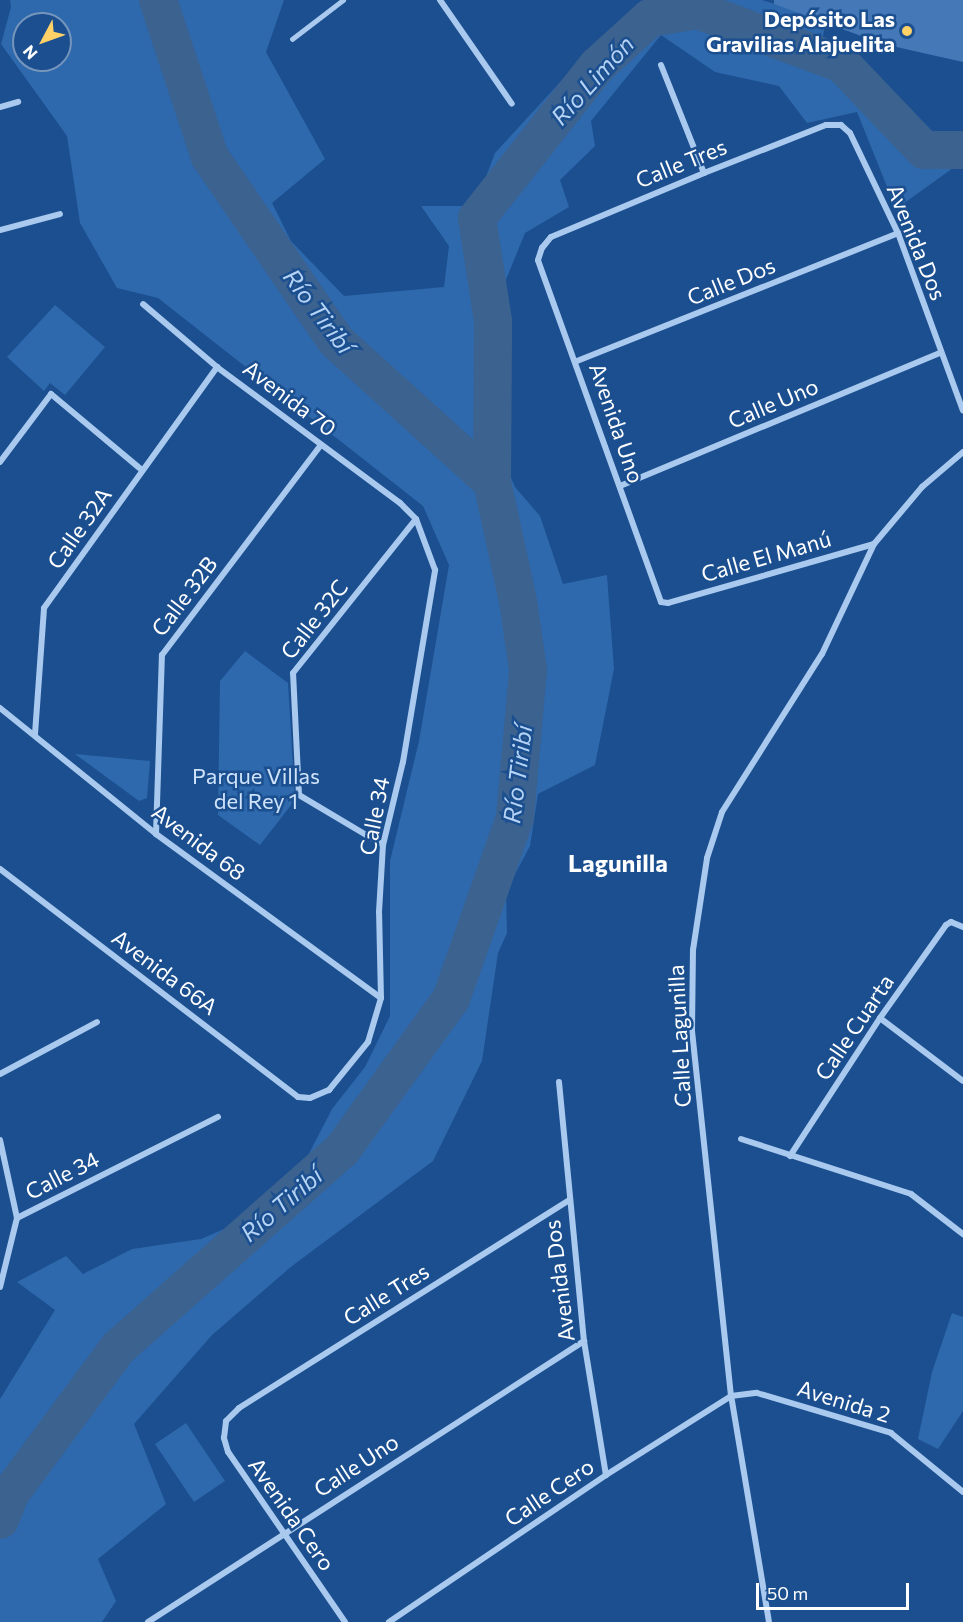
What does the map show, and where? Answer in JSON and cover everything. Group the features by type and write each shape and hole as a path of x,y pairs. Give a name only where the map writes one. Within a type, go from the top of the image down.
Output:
{"street":[{"path":"440,0 512,104"},
{"path":"661,65 704,173"},
{"path":"0,107 18,102"},
{"name":"Calle Tres","path":"542,248 551,237 704,173 826,125 841,125"},
{"name":"Avenida Dos","path":"841,125 850,133 898,234 963,411"},
{"path":"0,230 60,214"},
{"name":"Calle Dos","path":"577,361 898,234"},
{"name":"Avenida Uno","path":"542,248 538,260 577,361 657,597 668,603"},
{"name":"Avenida 70","path":"143,304 217,367 321,444 416,519"},
{"name":"Calle Uno","path":"620,486 940,353"},
{"name":"Calle 32A","path":"35,734 44,608 217,367"},
{"path":"0,462 51,394 142,470"},
{"name":"Calle 32B","path":"156,834 162,655 321,444"},
{"name":"Calle Lagunilla","path":"770,1622 731,1396 692,1030 693,950 707,858 722,813 822,654 874,544 922,487 963,452"},
{"name":"Calle 32C","path":"383,845 299,795 293,673 416,519"},
{"name":"Calle 34","path":"310,1098 328,1090 350,1069 368,1042 381,998 379,912 383,845 403,762 435,570 416,519"},
{"name":"Calle El Manú","path":"668,603 874,544"},
{"name":"Avenida 68","path":"0,708 156,834 381,998"},
{"name":"Avenida 66A","path":"0,869 298,1097 310,1098"},
{"name":"Calle Cuarta","path":"790,1156 879,1018 951,922 963,927"},
{"path":"879,1018 963,1082"},
{"path":"0,1074 97,1022"},
{"name":"Avenida Dos","path":"559,1082 568,1201 584,1341 606,1475"},
{"name":"Calle 34","path":"0,1287 17,1218 218,1116"},
{"path":"741,1139 912,1194 963,1234"},
{"path":"0,1140 17,1218"},
{"name":"Calle Tres","path":"226,1421 239,1408 568,1201"},
{"name":"Calle Uno","path":"148,1622 284,1532 584,1341"},
{"name":"Avenida 2","path":"731,1396 757,1393 891,1433 963,1492"},
{"name":"Calle Cero","path":"390,1622 606,1475 731,1396"},
{"name":"Avenida Cero","path":"226,1421 224,1438 228,1452 345,1622"}],"lane":[{"path":"292,39 343,0"}],"green space":[{"path":"10,0 284,0 266,52 325,159 272,203 291,241 344,296 444,287 449,246 421,206 475,206 495,153 564,78 644,0 762,0 826,20 818,62 869,77 893,111 907,154 953,168 896,209 857,112 807,123 779,86 715,72 661,35 591,121 595,146 560,180 569,207 525,233 501,292 499,450 515,487 540,516 563,584 607,575 614,669 595,765 538,794 530,846 506,891 507,933 498,953 482,1061 433,1161 292,1266 212,1335 134,1424 166,1504 98,1559 116,1601 102,1622 0,1622 0,1399 55,1310 17,1282 66,1256 83,1274 132,1249 201,1239 245,1220 299,1173 332,1109 365,1067 390,1016 390,861 419,741 449,565 423,506 158,298 117,288 80,223 67,136 21,72 72,72 72,12 12,12 12,59 1,44 11,7"},
{"path":"55,305 105,347 65,395 50,383 44,391 7,357"},
{"name":"Parque Villas del Rey 1","path":"245,651 288,683 295,800 260,845 218,815 220,681"},
{"path":"75,754 150,761 147,798 139,801"},
{"path":"952,1313 963,1317 963,1411 938,1449 918,1439 932,1372"},
{"path":"186,1423 225,1481 194,1502 155,1444"}],"building":[{"name":"Depósito Las Gravilias Alajuelita","path":"774,0 963,0 963,62 883,44 774,4"}],"waterway":[{"name":"Río Tiribí","path":"158,0 210,157 336,341 492,482"},
{"path":"722,0 727,21"},
{"name":"Río Tiribí","path":"0,1520 10,1494 118,1348 342,1150 451,999 515,817 528,670 518,601 492,482 493,321 477,218 597,66 650,18 697,10 842,64 924,150 963,150"}],"place":[{"name":"Depósito Las Gravilias Alajuelita","path":"907,31"}],"district":[{"name":"Lagunilla","path":"618,863"}],"water label":[{"name":"Río Limón","path":"592,80"}]}
